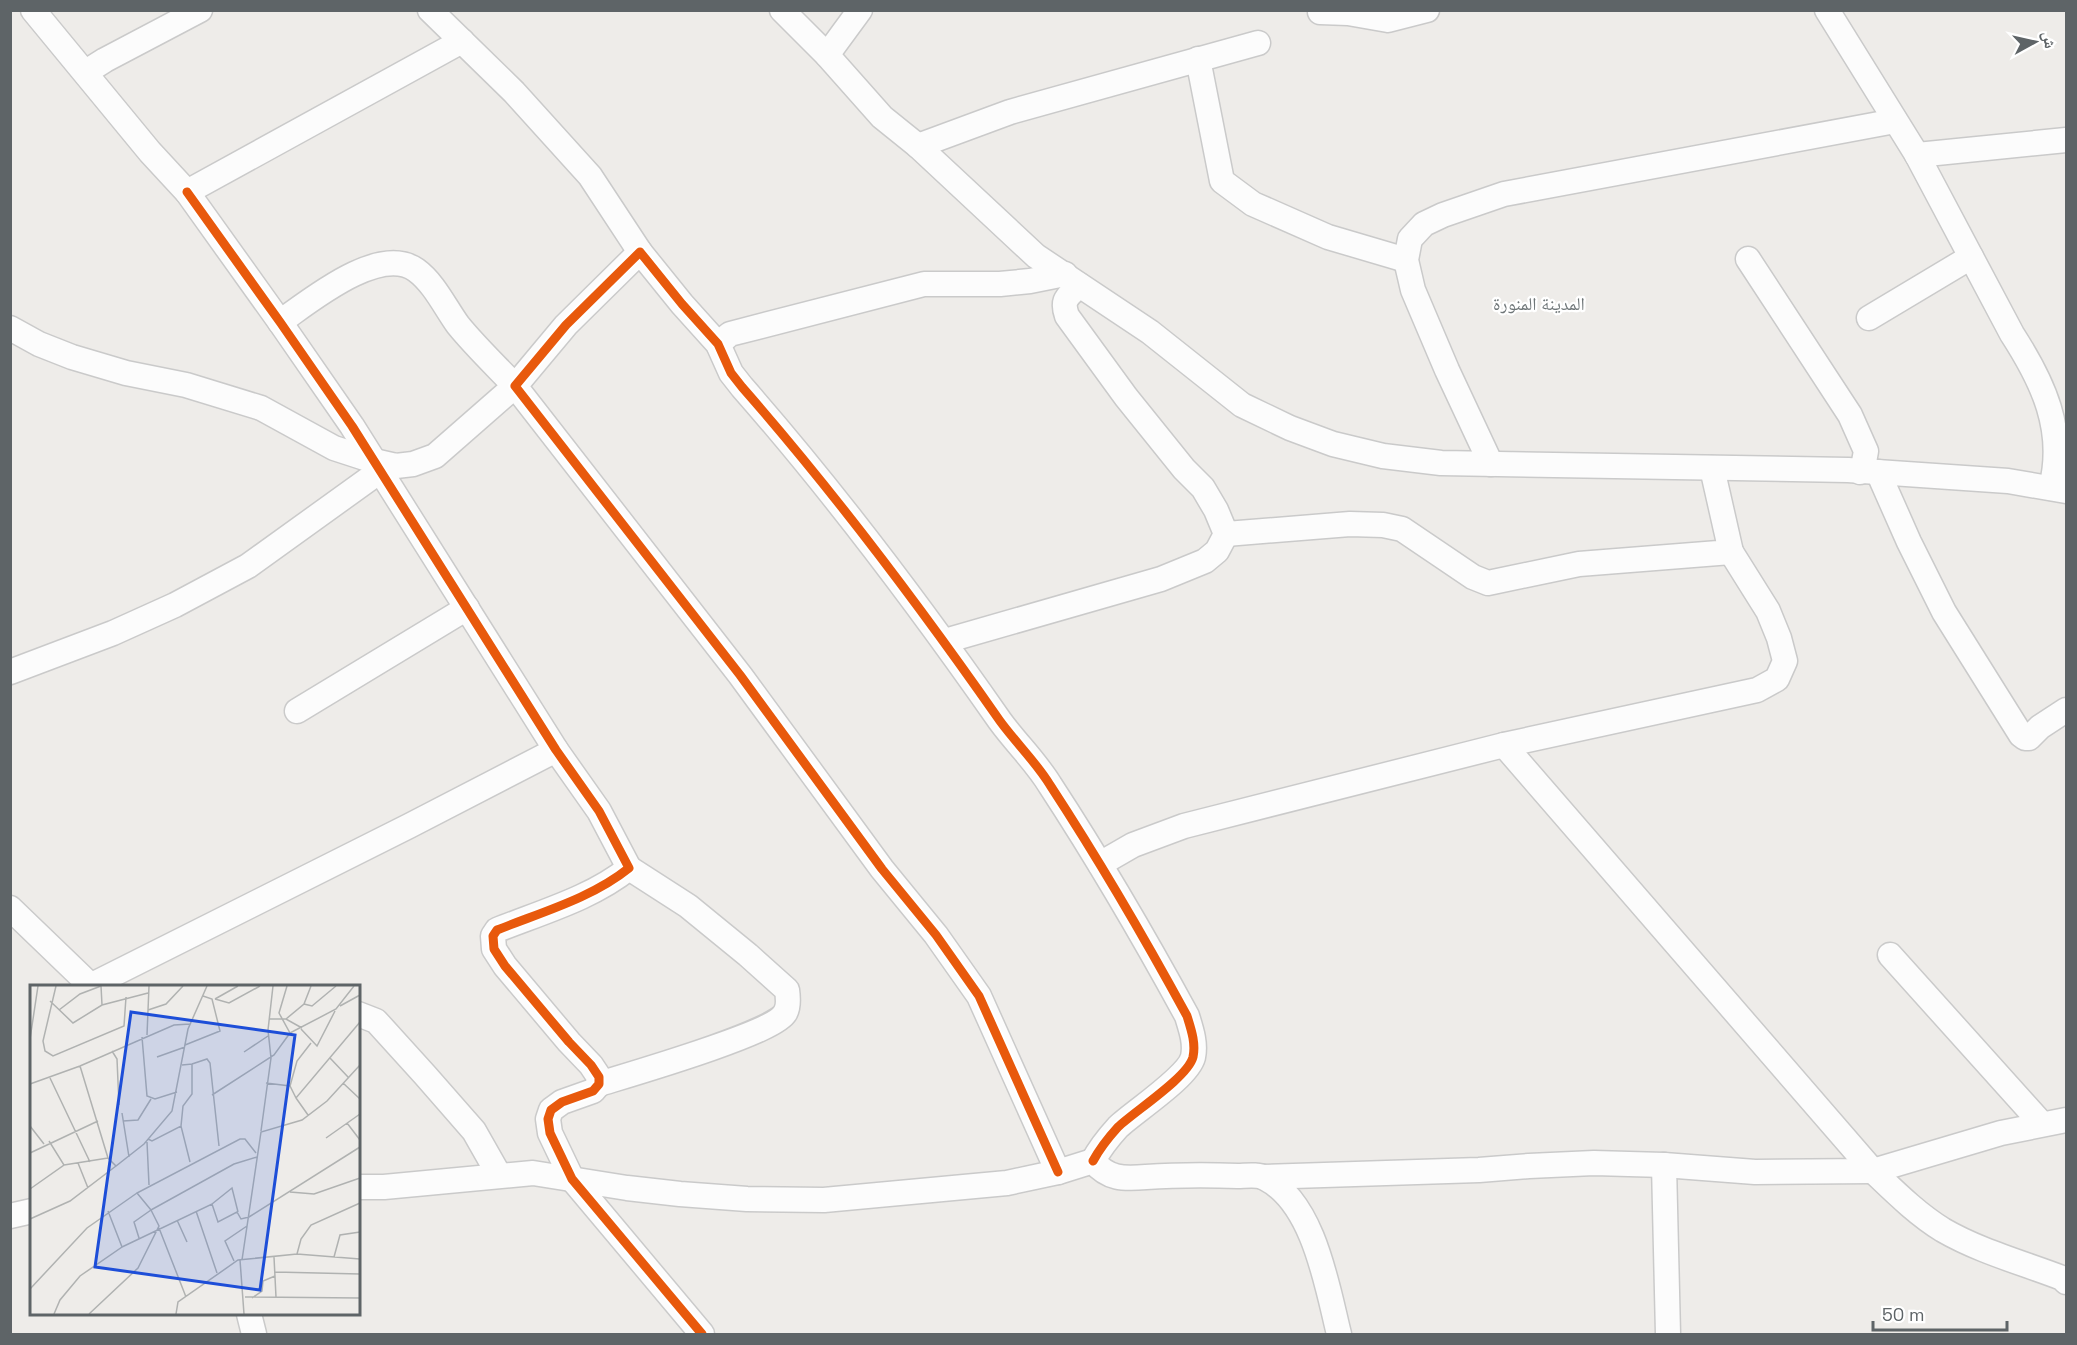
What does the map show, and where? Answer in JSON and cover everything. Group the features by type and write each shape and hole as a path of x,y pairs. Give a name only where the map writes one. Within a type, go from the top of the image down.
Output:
{"street":[{"path":"33,10 150,152 187,192 280,322 377,466 556,750 599,811 629,868 688,906 787,990 786,1012 780,1020 751,1034 666,1064 599,1084 593,1091 562,1102 551,1110 548,1119 550,1133 572,1179 702,1335"},
{"path":"86,72 200,10"},
{"path":"360,1187 384,1187 533,1173 680,1194 747,1199 824,1200 1007,1183 1058,1172 1093,1161 1103,1144 1119,1127 1184,1071 1192,1059 1194,1047 1187,1016 1100,864 1049,783 1011,736 945,641 870,540 741,387 718,344 640,252 590,176 514,92 430,10"},
{"path":"782,10 827,55 882,117 918,146 1036,256 1150,332 1242,405 1290,428 1333,444 1383,456 1441,463 1869,472 2008,481 2059,489 2054,428 2044,391 1917,155 1827,10"},
{"path":"827,55 860,10"},
{"path":"1320,12 1348,13 1388,20 1427,10"},
{"path":"187,192 462,40"},
{"path":"918,146 1010,112 1258,43"},
{"path":"1198,59 1222,181 1253,204 1328,237 1406,260"},
{"path":"1491,464 1413,290 1406,260 1410,239 1424,224 1504,194 1896,121"},
{"path":"1917,155 2067,140"},
{"path":"10,328 39,344 72,357 126,373 186,385 261,408 334,448 377,466 413,464 435,456 514,386 566,325 640,252"},
{"path":"1869,318 1971,256"},
{"path":"1748,259 1850,415 1866,451 1864,462 1869,472 1909,542 1944,612 2020,735 2030,738 2040,727 2067,710"},
{"path":"280,322 355,273 375,266 402,264 422,275 459,326 514,386 741,675 882,869 936,935 979,996 1058,1172"},
{"path":"718,344 730,334 924,284 1000,284 1072,279"},
{"path":"1072,279 1064,306 1067,316 1126,397 1184,469 1203,488 1226,534"},
{"path":"10,672 113,633 165,610 248,566 377,466"},
{"path":"1100,864 1133,845 1184,826 1504,745 1757,690 1777,679 1785,661 1779,638 1768,611 1731,552 1712,468"},
{"path":"1226,534 1350,524 1383,525 1402,529 1473,577 1488,583 1579,564 1731,552"},
{"path":"945,641 1161,579 1205,561 1217,551 1226,534"},
{"path":"297,711 467,609"},
{"path":"1504,745 1873,1171 1916,1210 1944,1230 1979,1247 2062,1278 2067,1282"},
{"path":"92,985 556,750"},
{"path":"599,1084 599,1077 591,1065 505,966 494,949 493,936 497,930 586,894 629,868"},
{"path":"10,908 89,985"},
{"path":"1890,955 2042,1124"},
{"path":"360,1015 376,1022 474,1131 499,1175"},
{"path":"1093,1161 1109,1175 1133,1178 1167,1175 1263,1177 1479,1170 1594,1163 1664,1165 1755,1172 1873,1171 2001,1132 2067,1120"},
{"path":"1664,1165 1668,1335"},
{"path":"1263,1177 1288,1196 1304,1222 1319,1254 1339,1335"},
{"path":"10,1216 30,1211"},
{"path":"249,1315 254,1335"}],"cycle path":[{"path":"187,192 352,426 556,750 599,811 629,868 615,879 583,896 497,930 493,936 494,949 505,966 599,1077 599,1084 593,1091 562,1102 551,1110 548,1119 550,1133 572,1179 702,1334"},
{"path":"1058,1172 979,996 936,935 882,869 740,675 515,386 566,325 640,252 718,344 731,373 876,550 1000,721 1032,760 1121,899 1187,1016 1194,1047 1189,1065 1172,1084 1118,1127 1104,1143 1093,1161"}],"district":[{"name":"المدينة المنورة","path":"1539,303"}]}
